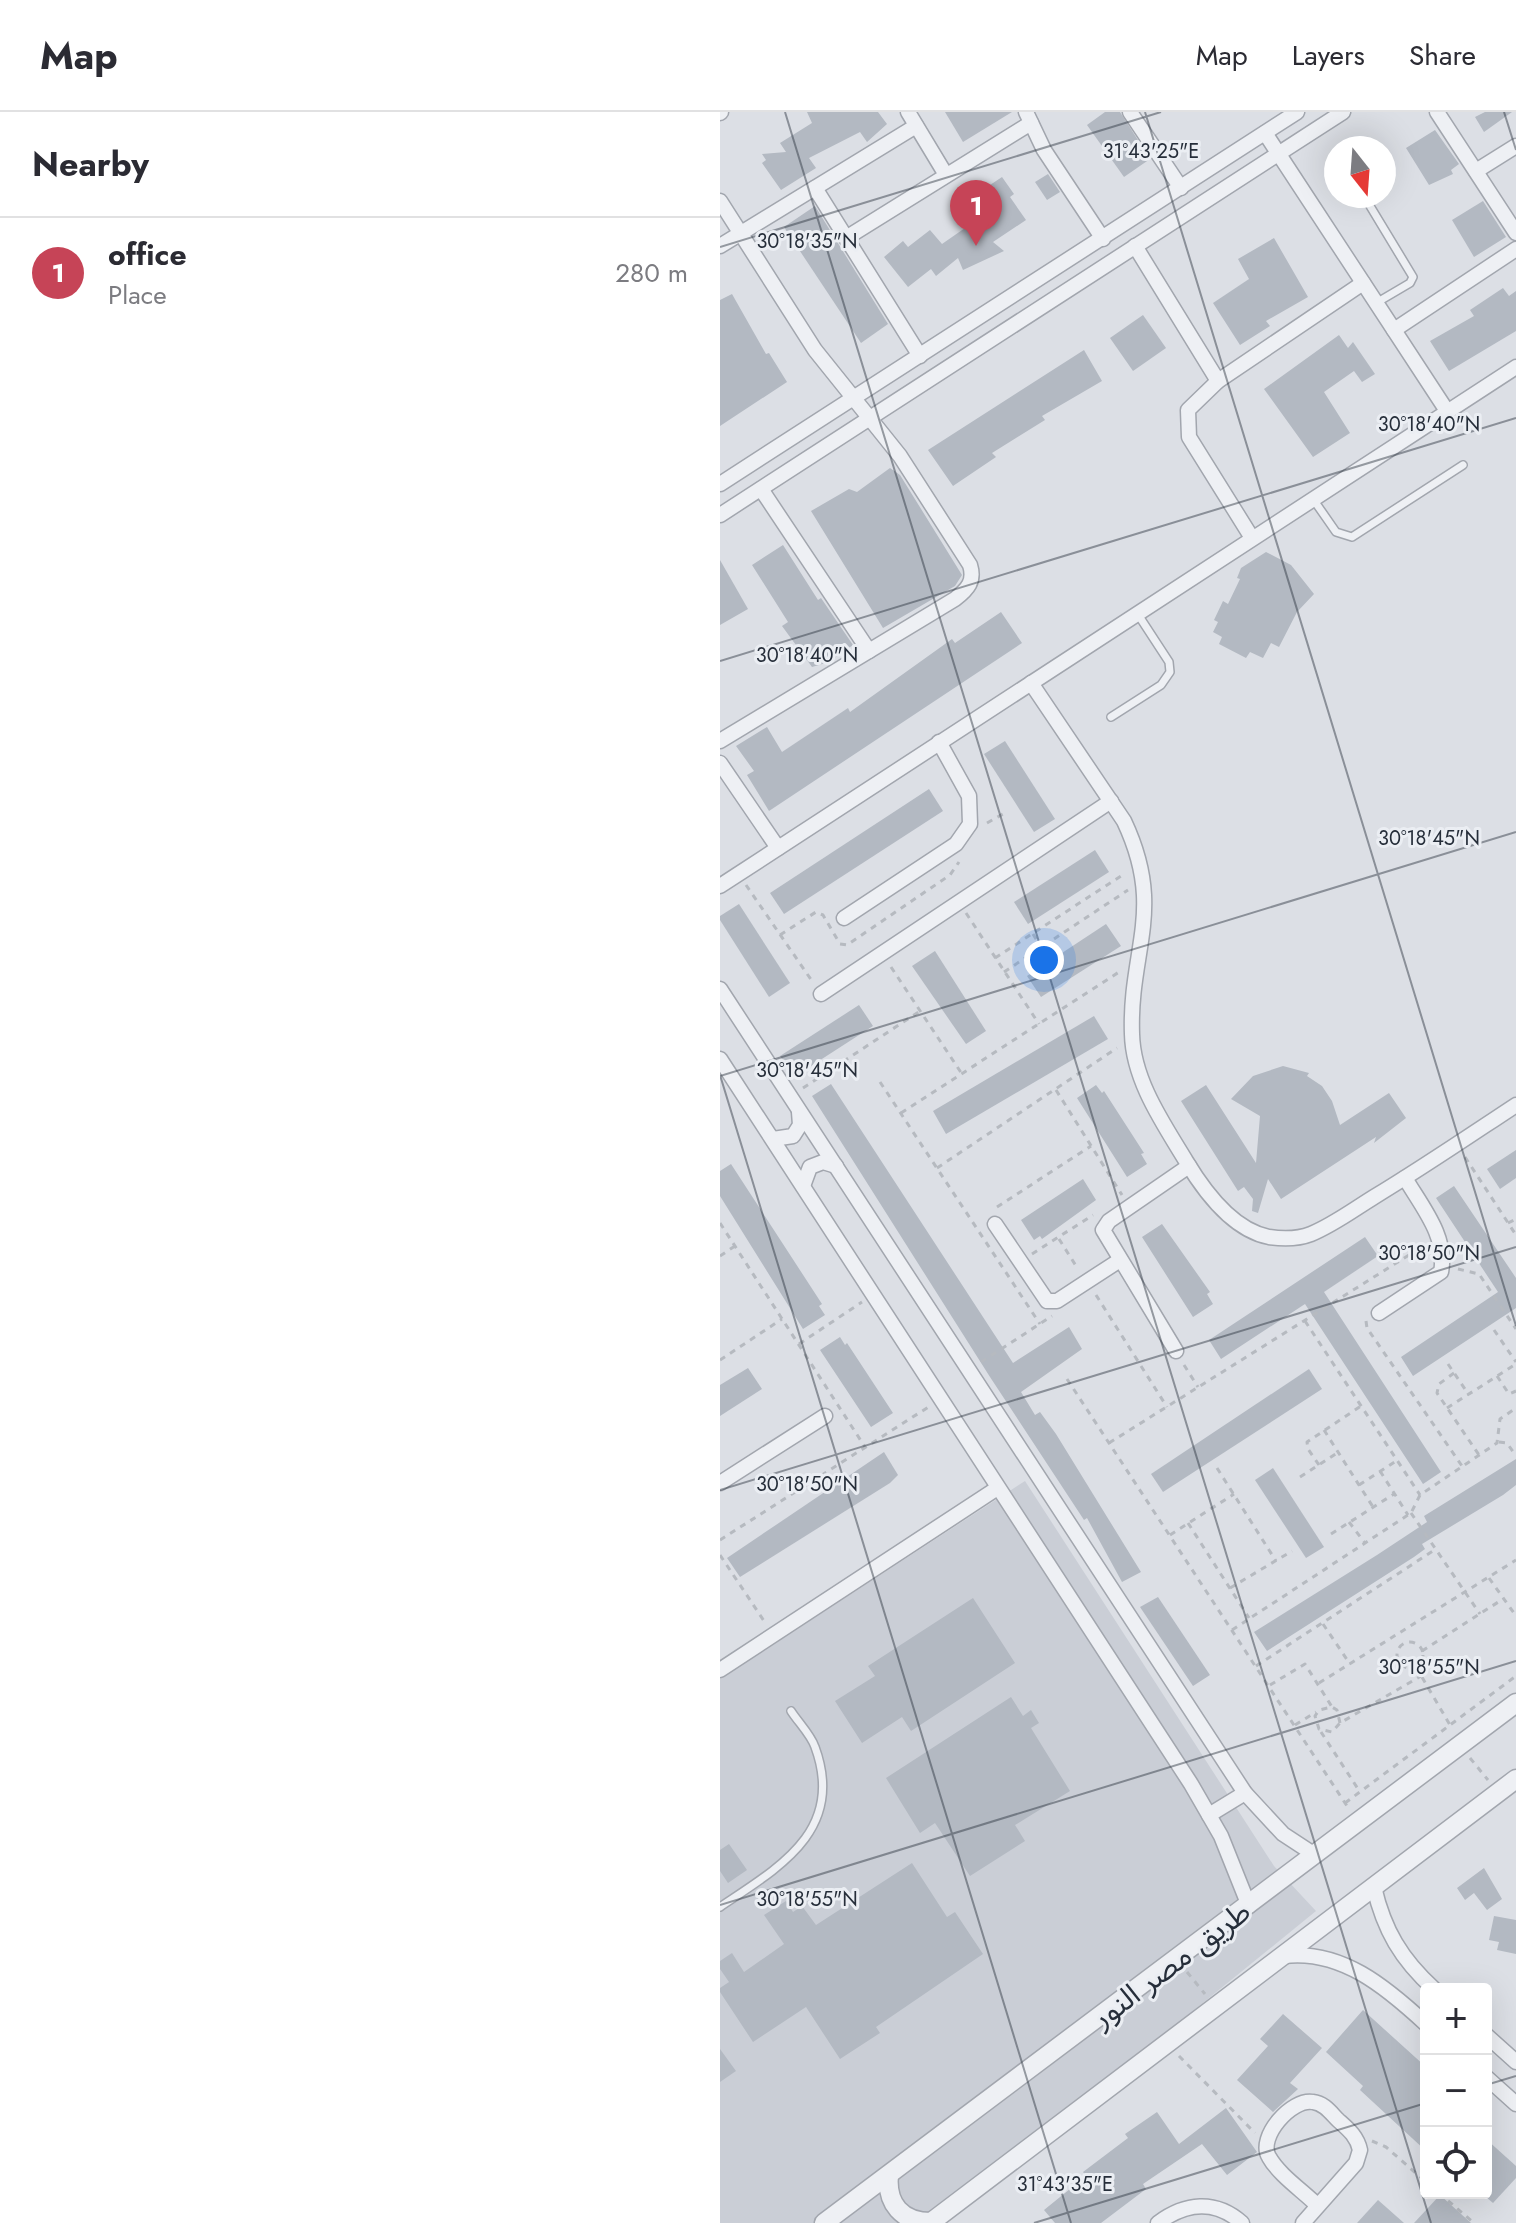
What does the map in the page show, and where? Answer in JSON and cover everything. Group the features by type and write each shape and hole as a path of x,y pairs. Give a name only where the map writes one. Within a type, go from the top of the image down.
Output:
{"street":[{"path":"908,112 946,175"},
{"path":"1130,112 1181,188"},
{"path":"720,484 1297,112"},
{"path":"720,515 1343,112"},
{"path":"1437,112 1516,233"},
{"path":"846,238 946,175 1028,117 1103,239"},
{"path":"720,246 916,126"},
{"path":"1265,133 1447,411"},
{"path":"1476,171 1516,146"},
{"path":"815,188 920,356"},
{"path":"720,201 815,350 900,456 970,565 972,578 967,590 955,599 720,741"},
{"path":"1135,246 1218,381"},
{"path":"1394,330 1516,249"},
{"path":"1252,538 1189,437 1188,410 1196,398 1218,381 1363,283"},
{"path":"720,886 1516,367"},
{"path":"761,489 869,651"},
{"path":"1031,683 1129,832 1144,880 1146,915 1132,1007 1132,1038 1144,1084 1189,1166 1233,1219 1268,1237 1288,1238 1325,1227 1516,1105"},
{"path":"844,918 964,835 972,810 969,796 939,742"},
{"path":"720,763 778,848"},
{"path":"821,994 1111,801"},
{"path":"720,989 1245,1793 1283,1834 1315,1855"},
{"path":"720,1059 1209,1815 1229,1851 1249,1906"},
{"path":"773,1139 793,1136 800,1125 799,1111"},
{"path":"803,1186 810,1167 823,1162 836,1166"},
{"path":"1176,1351 1103,1234 1106,1223 1189,1166"},
{"path":"1379,1313 1441,1272 1443,1257 1439,1236 1405,1178"},
{"path":"995,1219 1047,1301 1057,1301 1120,1260"},
{"path":"720,1483 825,1416"},
{"path":"720,1670 996,1489"},
{"name":"طريق مصر النور","path":"829,2223 1516,1703"},
{"name":"طريق مصر النور","path":"930,2222 1516,1779"},
{"path":"1209,1815 1245,1793"},
{"path":"1374,1887 1389,1936 1410,1967 1427,1983"},
{"path":"1283,1956 1316,1955 1347,1965 1389,1992 1420,2019"},
{"path":"1492,2040 1516,2062"},
{"path":"1492,2082 1516,2104"},
{"path":"1303,2223 1356,2163 1359,2143 1323,2106 1309,2101 1295,2106 1272,2130 1266,2144 1270,2160 1318,2206"},
{"path":"889,2175 890,2200 897,2210 907,2218 930,2222"},
{"path":"1158,2223 1180,2209 1201,2205 1223,2209 1242,2223"}],"lane":[{"path":"1371,208 1413,277 1410,283 1376,303"},
{"path":"1312,498 1336,532 1352,537 1463,465"},
{"path":"1111,717 1161,685 1170,672 1169,662 1137,613"},
{"path":"720,1907 787,1862 813,1829 823,1788 815,1746 791,1711"}],"path":[{"path":"983,825 1003,814"},
{"path":"995,958 1140,864"},
{"path":"739,874 821,994"},
{"path":"1004,972 1144,880"},
{"path":"959,902 1039,1024"},
{"path":"867,931 962,1074"},
{"path":"1033,934 1041,947"},
{"path":"901,1113 1139,959"},
{"path":"790,1097 920,1011"},
{"path":"937,1168 1132,1038"},
{"path":"880,1082 1040,1324"},
{"path":"1055,1089 1122,1195"},
{"path":"1457,1144 1516,1235"},
{"path":"995,1209 1091,1146"},
{"path":"995,1209 995,1219"},
{"path":"995,1209 995,1219"},
{"path":"1023,1250 1030,1254 1039,1252 1097,1213"},
{"path":"973,1223 980,1218"},
{"path":"1508,1223 1516,1219"},
{"path":"720,1223 865,1447"},
{"path":"1109,1443 1439,1236"},
{"path":"1059,1239 1167,1407"},
{"path":"720,1256 735,1246"},
{"path":"1441,1272 1467,1270 1479,1274 1516,1329"},
{"path":"799,1344 872,1295"},
{"path":"1379,1313 1366,1321 1367,1328 1462,1466"},
{"path":"970,1369 1053,1315"},
{"path":"720,1360 782,1319"},
{"path":"1305,1321 1420,1495"},
{"path":"1447,1408 1516,1363 1494,1330"},
{"path":"1176,1351 1198,1387"},
{"path":"1448,1364 1469,1395"},
{"path":"1454,1373 1437,1387 1438,1396 1479,1455"},
{"path":"1497,1376 1508,1393 1516,1391"},
{"path":"1067,1379 1358,1823"},
{"path":"720,1540 940,1400"},
{"path":"1319,1465 1307,1442 1361,1406"},
{"path":"1497,1443 1500,1419 1516,1408"},
{"path":"1324,1430 1373,1507"},
{"path":"1232,1630 1410,1514 1420,1495 1497,1443 1507,1443 1516,1456"},
{"path":"1300,1477 1338,1452"},
{"path":"1359,1485 1396,1461"},
{"path":"1217,1468 1276,1561"},
{"path":"1380,1471 1480,1614"},
{"path":"1170,1535 1234,1494"},
{"path":"1331,1534 1394,1494"},
{"path":"1349,1522 1365,1543"},
{"path":"1188,1523 1249,1618"},
{"path":"1256,1666 1436,1549"},
{"path":"1230,1588 1292,1551"},
{"path":"720,1555 772,1634"},
{"path":"1319,1683 1516,1560"},
{"path":"1489,1578 1516,1616"},
{"path":"1422,1651 1503,1599"},
{"path":"1323,1623 1350,1664"},
{"path":"1399,1634 1405,1643"},
{"path":"1412,1642 1422,1651 1421,1663 1416,1667 1403,1666 1398,1661 1397,1654 1405,1643 1412,1642"},
{"path":"1269,1686 1305,1664 1337,1710 1340,1723"},
{"path":"1416,1667 1450,1725"},
{"path":"1319,1729 1332,1732 1340,1723 1421,1676"},
{"path":"1345,1803 1516,1676"},
{"path":"1294,1725 1319,1710 1332,1707"},
{"path":"1319,1710 1315,1716 1319,1729 1360,1792"},
{"path":"1460,1746 1498,1793"},
{"path":"1177,1959 1216,2007"},
{"path":"1167,2044 1266,2144"},
{"path":"1359,2143 1380,2143 1420,2177"},
{"path":"1446,2199 1474,2223"}],"shaded area":[{"path":"1025,1481 1274,1866 1316,1911 932,2223 720,2223 720,1679"}],"building":[{"path":"807,112 878,112 887,124 867,142 860,132 809,158 816,168 781,190 762,163 766,160 762,154 786,152 780,143 812,123"},
{"path":"945,112 1012,112 963,142"},
{"path":"1105,112 1120,112 1150,159 1124,177 1087,125"},
{"path":"1485,112 1512,112 1484,132 1475,117"},
{"path":"1435,130 1459,164 1451,170 1453,174 1429,185 1406,148"},
{"path":"1048,174 1060,192 1047,200 1035,182"},
{"path":"1002,177 1014,194 1010,197 1026,220 993,242 1004,251 963,270 958,258 936,276 931,269 908,287 884,257 903,241 908,247 930,230 942,244 965,228 956,215 985,196 981,191"},
{"path":"1483,201 1506,237 1474,257 1452,220"},
{"path":"815,206 888,324 861,343 784,227"},
{"path":"1274,238 1308,297 1266,321 1270,326 1240,345 1213,303 1249,279 1238,259"},
{"path":"1503,288 1509,296 1516,291 1516,331 1449,371 1430,341 1474,316 1470,310"},
{"path":"732,294 766,354 769,353 787,382 720,426 720,300"},
{"path":"1143,315 1166,348 1133,371 1110,338"},
{"path":"1339,335 1348,348 1353,342 1375,374 1362,382 1354,371 1324,392 1350,433 1313,457 1264,389"},
{"path":"1084,350 1102,381 1042,416 1045,420 992,453 996,457 953,486 928,450"},
{"path":"890,468 900,475 962,575 955,586 883,628 811,511 849,489 857,492"},
{"path":"783,545 818,600 821,598 853,645 829,662 812,667 782,626 788,622 752,565"},
{"path":"1266,552 1291,565 1314,594 1297,612 1279,647 1271,643 1263,658 1250,652 1246,658 1219,644 1222,637 1213,632 1218,622 1214,620 1223,601 1228,604 1240,579 1237,578 1241,568"},
{"path":"720,560 748,609 720,625"},
{"path":"1001,612 1022,643 769,811 747,775 754,771 736,746 767,727 782,752 848,708 850,712 952,639 955,643"},
{"path":"1005,741 1055,819 1034,832 984,754"},
{"path":"929,789 943,811 784,914 770,893"},
{"path":"1095,850 1109,872 1028,924 1014,902"},
{"path":"739,904 790,983 769,997 720,920 720,916"},
{"path":"1106,924 1121,946 1041,997 1027,976"},
{"path":"935,951 986,1031 966,1044 912,966"},
{"path":"859,1005 873,1026 794,1077 780,1056"},
{"path":"1094,1016 1108,1039 946,1134 933,1111"},
{"path":"1283,1066 1309,1073 1307,1076 1322,1086 1332,1101 1340,1125 1389,1093 1406,1118 1374,1143 1376,1137 1281,1199 1268,1179 1258,1213 1252,1211 1253,1199 1244,1187 1238,1191 1181,1101 1206,1085 1256,1163 1260,1116 1231,1099 1253,1076"},
{"path":"831,1084 1013,1363 1069,1327 1082,1349 1021,1392 1035,1415 1040,1412 1056,1434 1141,1572 1122,1582 1087,1518 1084,1520 990,1377 812,1096"},
{"path":"1096,1085 1102,1093 1104,1091 1144,1153 1141,1154 1147,1164 1127,1177 1077,1098"},
{"path":"1516,1150 1516,1178 1500,1189 1487,1169"},
{"path":"731,1164 822,1304 819,1306 825,1315 803,1329 720,1196 720,1171"},
{"path":"1083,1179 1096,1200 1042,1239 1040,1236 1034,1240 1021,1220"},
{"path":"1454,1186 1516,1278 1516,1308 1413,1376 1401,1357 1498,1292 1436,1198"},
{"path":"1162,1224 1210,1292 1207,1294 1213,1304 1193,1317 1142,1237"},
{"path":"1365,1237 1378,1256 1324,1292 1441,1472 1423,1484 1305,1304 1221,1359 1209,1340"},
{"path":"840,1337 893,1413 871,1427 820,1350"},
{"path":"748,1368 762,1389 720,1416 720,1385"},
{"path":"1309,1369 1322,1389 1163,1492 1151,1474"},
{"path":"884,1452 898,1475 890,1483 740,1577 727,1558"},
{"path":"1516,1459 1516,1485 1422,1544 1425,1549 1414,1557 1267,1651 1254,1632 1427,1522 1424,1516"},
{"path":"1273,1468 1324,1547 1306,1558 1255,1480"},
{"path":"1158,1597 1210,1675 1193,1686 1140,1607"},
{"path":"973,1598 1015,1663 911,1731 902,1717 862,1743 835,1701 875,1676 868,1666"},
{"path":"1011,1697 1023,1716 1031,1710 1039,1723 1031,1728 1070,1791 1015,1825 1025,1841 970,1876 935,1823 920,1833 886,1778"},
{"path":"729,1844 747,1870 728,1883 720,1871 720,1850"},
{"path":"912,1863 947,1917 955,1912 983,1954 876,2027 880,2033 840,2059 806,2007 753,2042 720,1992 720,1988 729,1982 720,1969 720,1961 732,1953 744,1972 784,1944 764,1915 786,1901 793,1912 802,1906 816,1925"},
{"path":"1484,1868 1502,1899 1487,1910 1474,1893 1465,1900 1457,1888"},
{"path":"1494,1916 1516,1920 1516,1954 1497,1950 1499,1942 1489,1940"},
{"path":"1363,2010 1420,2062 1420,2145 1360,2090 1363,2086 1326,2052"},
{"path":"1283,2014 1322,2048 1290,2083 1298,2089 1273,2112 1237,2080 1268,2046 1260,2039"},
{"path":"720,2049 736,2071 720,2082"},
{"path":"1226,2108 1257,2152 1227,2175 1202,2144 1143,2184 1146,2189 1101,2223 1055,2223 1044,2210 1086,2176 1083,2172 1128,2138 1125,2134 1157,2112 1179,2144"},
{"path":"1492,2144 1516,2166 1516,2178 1493,2203 1488,2199 1492,2199"},
{"path":"1436,2199 1444,2199 1471,2223 1414,2223"},
{"path":"1378,2200 1404,2223 1357,2223"}],"place":[{"name":"office","path":"976,246"}]}
